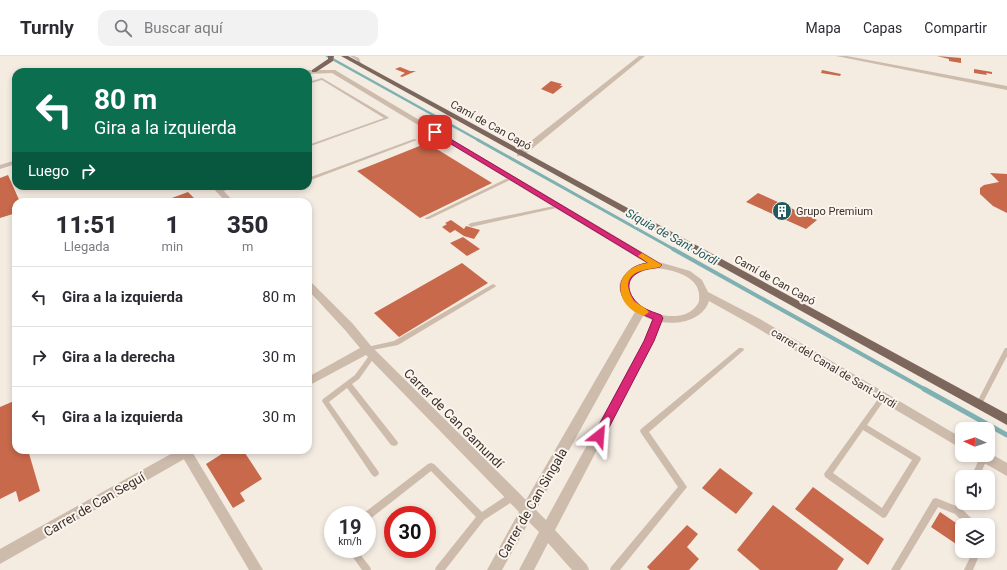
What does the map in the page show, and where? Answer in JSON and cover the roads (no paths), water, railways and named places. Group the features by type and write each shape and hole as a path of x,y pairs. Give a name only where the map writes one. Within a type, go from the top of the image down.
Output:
{"main road":[{"name":"Camí de Can Capó","path":"344,56 520,154 1007,420"},
{"path":"312,71 331,58"}],"street":[{"path":"520,154 642,56"},
{"path":"839,56 1007,88"},
{"path":"312,72 333,71 657,265"},
{"path":"0,167 12,163"},
{"path":"219,190 226,198"},
{"path":"657,265 670,267 687,274 700,285 704,294 704,302 701,309 693,315 683,318 658,318 641,311 631,303 625,294 624,284 627,276 635,270 645,266 657,265"},
{"name":"Carrer de Can Gamundí","path":"312,288 349,327 370,352 548,532 582,570"},
{"name":"carrer del Canal de Sant Jordi","path":"704,294 756,322 955,440"},
{"name":"Carrer de Can Singala","path":"494,570 641,311"},
{"path":"526,570 548,532 649,341 658,318"},
{"path":"312,380 370,352"},
{"name":"Carrer de Can Seguí","path":"0,557 182,454"},
{"path":"189,454 256,570"},
{"path":"993,462 1007,470"}],"lane":[{"path":"352,56 358,59 361,66"},
{"path":"312,82 322,79 386,118 312,145"},
{"path":"312,179 415,140"},
{"path":"427,218 512,178"},
{"path":"471,225 559,206"},
{"path":"375,473 325,401 357,377 370,352 396,343 493,286"},
{"path":"614,570 683,487 644,431 741,350"},
{"path":"979,404 1007,350"},
{"path":"348,384 394,444"},
{"path":"862,426 917,459 883,514 828,474 862,426 883,397"},
{"path":"376,509 431,466 481,517"},
{"path":"439,570 481,517 512,497"},
{"path":"894,570 936,502 955,506"},
{"path":"358,558 367,570"},
{"path":"968,570 974,558"}],"waterway":[{"name":"Síquia de Sant Jordi","path":"327,56 480,141"},
{"name":"Síquia de Sant Jordi","path":"478,140 675,250"},
{"name":"Síquia de Sant Jordi","path":"673,249 926,390"},
{"name":"Síquia de Sant Jordi","path":"924,389 1007,435"}],"place":[{"name":"Grupo Premium","path":"782,211"}]}
